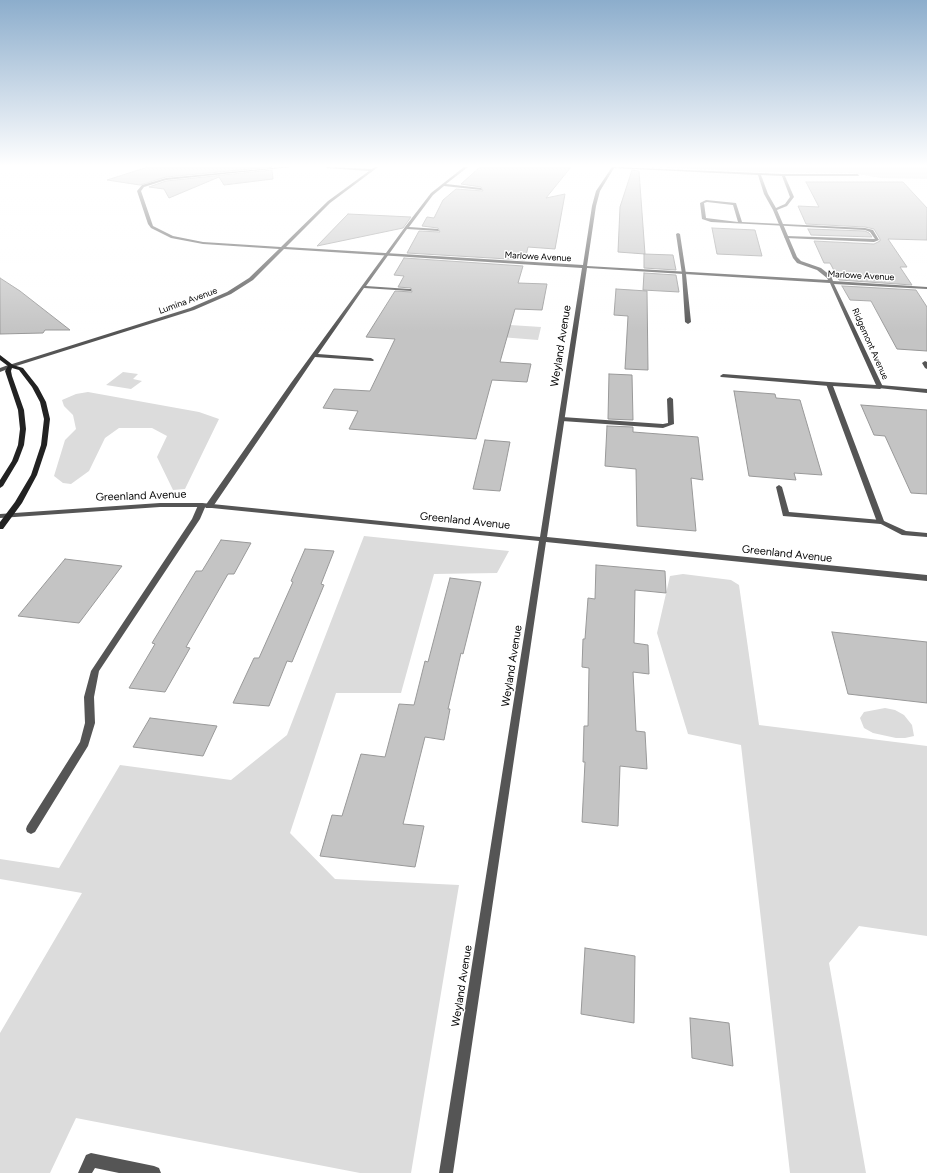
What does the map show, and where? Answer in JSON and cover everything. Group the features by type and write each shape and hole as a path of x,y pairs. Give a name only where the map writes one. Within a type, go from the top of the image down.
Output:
{"street":[{"name":"Marlowe Avenue","path":"149,222 150,224 166,235 203,243 385,256 927,288"},
{"name":"Lumina Avenue","path":"0,370 209,303 229,293 250,279 309,222"},
{"path":"31,829 85,743 90,723 90,697 95,671 205,506 411,222"},
{"name":"Weyland Avenue","path":"446,1173 591,222"},
{"path":"721,222 865,229 872,231 877,240 786,237"},
{"name":"Ridgemont Avenue","path":"723,376 880,387 832,282 827,274 799,262 795,258 780,222"},
{"path":"406,228 438,230"},
{"path":"678,234 684,274 688,322"},
{"path":"363,287 409,290"},
{"path":"314,355 371,360"},
{"path":"0,357 11,366 21,369 35,387 43,402 47,425 44,445 34,475 18,504 0,527"},
{"path":"0,486 15,461 21,445 23,429 22,410 8,371 11,366"},
{"path":"829,384 881,522"},
{"path":"880,387 927,391"},
{"path":"562,419 663,426 672,424 670,398"},
{"path":"779,487 786,514 881,522 905,533 927,535"},
{"name":"Greenland Avenue","path":"0,516 160,505 205,506 927,578"},
{"path":"85,1173 91,1160 154,1173"}],"shaded area":[{"path":"479,323 541,327 538,340 475,335"},
{"path":"123,372 138,374 133,379 142,381 131,389 106,385"},
{"path":"88,392 199,412 219,419 185,489 173,490 157,457 167,436 152,428 119,428 105,438 89,471 71,484 63,483 54,476 65,440 76,429 73,415 64,406 62,400 76,394"},
{"path":"364,536 509,551 497,573 434,574 401,693 336,693 290,833 335,879 459,885 411,1173 360,1173 76,1118 50,1173 0,1173 0,1033 82,893 0,879 0,859 59,868 120,765 231,780 287,735"},
{"path":"683,574 731,580 739,585 759,725 927,746 927,936 859,926 829,963 866,1173 790,1173 741,745 688,734 657,633 670,576"},
{"path":"885,708 895,710 904,715 912,725 914,736 896,738 873,733 864,728 860,718 864,712"}],"building":[{"path":"341,222 408,222 403,228 317,246"},
{"path":"424,222 560,222 555,249 528,247 525,260 407,253 419,231 440,232 438,228 422,226"},
{"path":"619,222 643,222 645,254 618,252"},
{"path":"805,222 927,222 927,240 888,239 907,267 900,267 912,285 839,280 830,263 824,263 814,241 874,244 880,241 880,239 874,229 865,227 806,224"},
{"path":"712,228 755,230 762,256 717,254"},
{"path":"808,229 865,231 872,237 811,235"},
{"path":"644,254 673,255 676,270 644,268"},
{"path":"404,258 523,266 518,283 547,284 542,310 515,309 500,362 531,364 527,382 492,380 476,439 349,429 358,411 323,408 334,389 370,391 395,339 366,337 395,291 412,292 411,288 398,287 404,276 394,275"},
{"path":"644,273 676,275 679,292 643,290"},
{"path":"0,278 20,291 70,330 45,330 43,333 0,334"},
{"path":"842,286 916,290 927,307 927,351 897,349 871,301 850,300"},
{"path":"616,289 647,291 648,370 625,369 628,316 614,315"},
{"path":"609,374 632,375 633,420 608,419"},
{"path":"734,391 775,394 776,398 800,400 822,475 794,473 796,480 749,476"},
{"path":"861,405 927,410 927,494 911,493 885,436 874,435"},
{"path":"607,426 633,427 633,432 698,437 703,480 691,478 696,531 637,526 636,469 605,466"},
{"path":"485,440 510,442 500,491 473,489"},
{"path":"221,540 251,543 234,574 228,574 186,647 190,648 165,692 129,688 155,644 152,643 196,571 202,571"},
{"path":"305,549 334,551 321,584 324,585 292,662 287,661 269,706 233,703 254,658 259,658 293,582 291,581"},
{"path":"65,559 122,566 79,623 18,616"},
{"path":"596,565 665,571 666,593 635,590 634,643 648,645 649,674 633,672 636,731 645,732 647,769 620,766 618,826 582,822 585,762 583,762 584,726 588,726 589,668 582,667 583,639 585,639 588,598 595,599"},
{"path":"450,578 481,582 463,654 461,653 448,709 450,709 444,740 425,737 403,824 424,826 415,867 320,856 332,815 342,816 361,754 385,757 399,704 414,705 425,661 428,662"},
{"path":"832,632 927,642 927,703 848,694"},
{"path":"150,718 217,726 203,756 133,747"},
{"path":"585,948 635,956 634,1023 581,1014"},
{"path":"690,1018 729,1023 733,1066 692,1058"}]}
